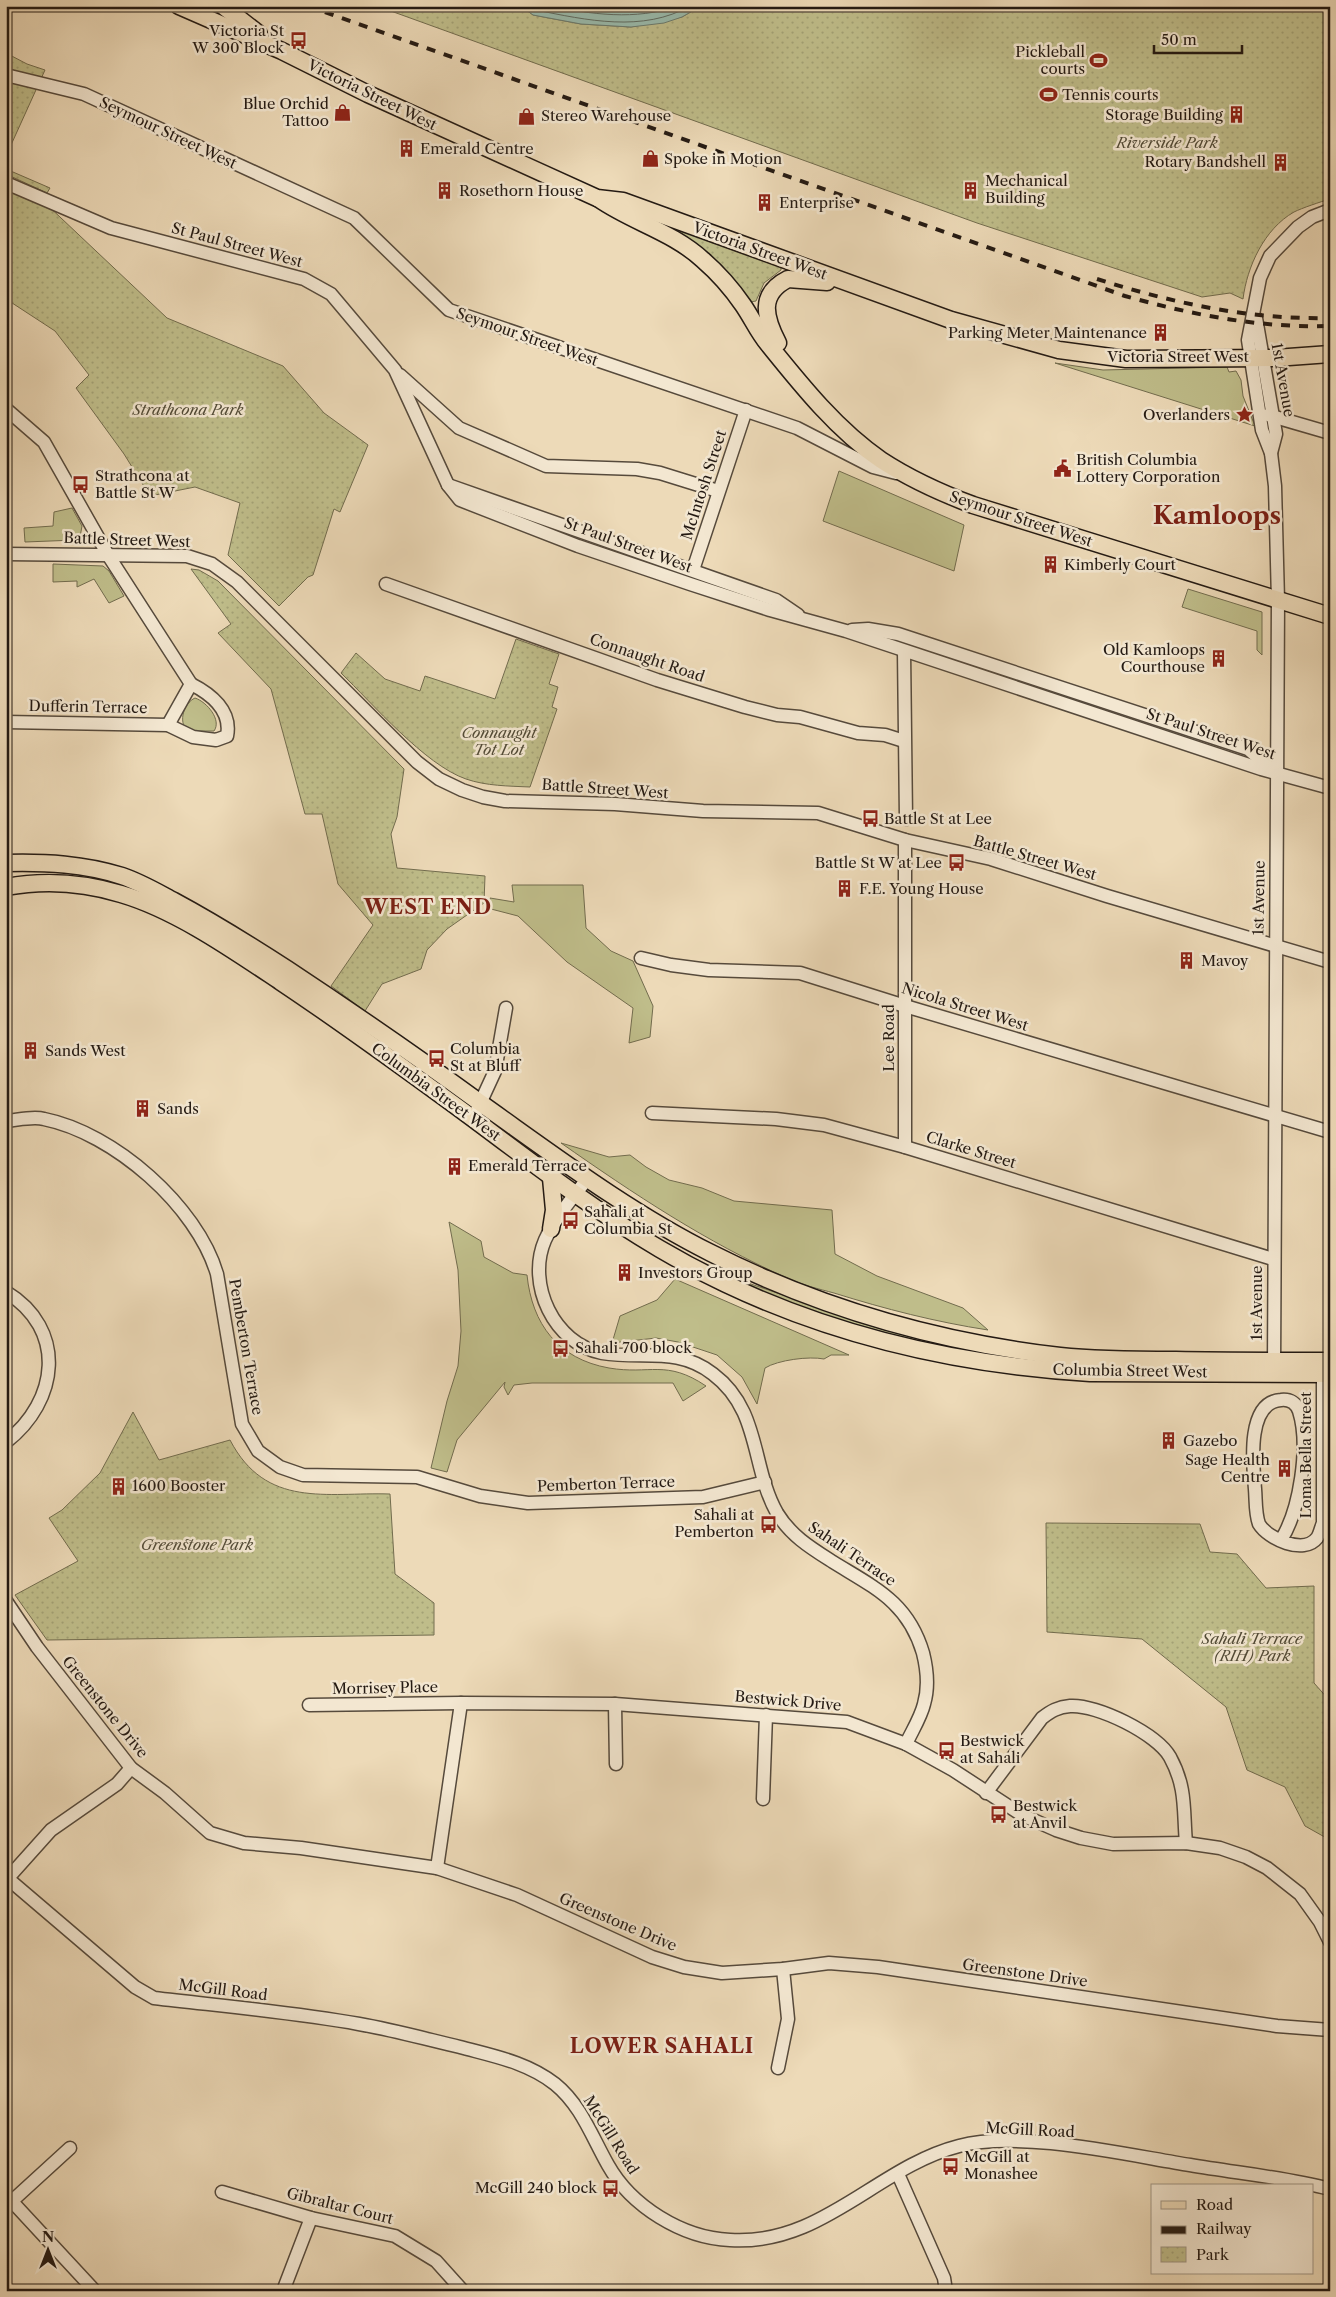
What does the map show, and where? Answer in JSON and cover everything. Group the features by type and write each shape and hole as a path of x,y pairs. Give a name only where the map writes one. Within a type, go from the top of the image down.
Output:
{"main road":[{"name":"Victoria Street West","path":"179,6 282,51 368,94 597,198 623,201 987,331 1059,350 1092,356 1126,359 1257,358 1330,354"},
{"path":"199,6 265,39"},
{"name":"Victoria Street West","path":"223,6 282,51"},
{"name":"Seymour Street West","path":"597,198 618,213 653,227 702,259 733,292 766,342 825,410 880,460 937,491 973,505 1330,616"},
{"path":"795,376 768,323 766,312 768,300 773,290 788,279 803,279 832,282 879,294"},
{"name":"Columbia Street West","path":"6,863 71,864 126,877 151,889 261,953 588,1178 670,1231 711,1253 840,1307 958,1340 1061,1356 1274,1367"},
{"name":"Columbia Street West","path":"6,887 36,884 71,884 121,894 144,902 184,922 332,1016 551,1178 661,1250 747,1293 837,1328 894,1345 954,1358 1060,1371 1090,1373 1274,1367"},
{"path":"551,1178 554,1210 551,1228"},
{"path":"1274,1367 1326,1367"}],"street":[{"name":"Seymour Street West","path":"10,76 84,94 354,218 449,310 797,428 873,467 910,477"},
{"name":"St Paul Street West","path":"6,183 111,228 304,279 331,294 395,370 448,485 460,500 578,546 690,584 846,631 1277,774"},
{"path":"1257,358 1248,340 1260,278 1274,251 1298,227 1330,210"},
{"name":"1st Avenue","path":"1257,358 1256,395 1262,430 1271,453 1276,510 1278,600 1273,1259 1274,1367"},
{"name":"1st Avenue","path":"1257,358 1276,434 1271,453"},
{"path":"395,370 459,428 546,466 637,469 660,473 718,491"},
{"path":"1256,380 1264,411 1268,415 1330,433"},
{"path":"6,409 44,442 108,555 191,684"},
{"name":"McIntosh Street","path":"693,570 746,410"},
{"name":"St Paul Street West","path":"448,485 776,600 806,620"},
{"name":"Battle Street West","path":"6,554 187,556 203,560 220,569 237,582 417,762 439,779 483,797 505,801 615,804 718,812 818,813 905,840 991,859 1330,962"},
{"name":"Connaught Road","path":"386,584 657,680 745,708 777,715 800,717 858,733 885,736 904,741"},
{"name":"St Paul Street West","path":"846,631 868,629 898,634 1248,749 1277,774"},
{"path":"904,651 906,819"},
{"name":"Dufferin Terrace","path":"6,722 168,725 193,737 216,740 227,736 229,726 224,710 203,690 191,684 168,725"},
{"path":"1277,774 1330,788"},
{"name":"Lee Road","path":"905,840 905,1147"},
{"name":"Nicola Street West","path":"641,958 671,965 709,970 800,973 1330,1132"},
{"path":"473,1119 495,1071 506,1008"},
{"name":"Clarke Street","path":"652,1114 776,1119 824,1125 905,1147 1273,1259"},
{"name":"Pemberton Terrace","path":"6,1121 43,1118 82,1131 115,1150 148,1176 176,1204 202,1238 214,1264 242,1424 258,1451 280,1467 303,1475 417,1478 480,1496 528,1503 703,1497 765,1482"},
{"name":"Sahali Terrace","path":"588,1178 551,1228 544,1242 540,1262 540,1292 554,1322 582,1346 600,1352 679,1357 712,1373 725,1384 746,1414 765,1482 777,1512 789,1530 803,1543 877,1589 896,1604 917,1633 926,1665 927,1685 924,1704 906,1744"},
{"path":"6,1292 20,1301 41,1326 50,1363 44,1397 23,1429 6,1442"},
{"name":"Loma Bella Street","path":"1281,1540 1287,1531 1296,1504 1304,1466 1300,1413 1294,1403 1284,1400 1270,1403 1260,1414 1255,1430 1253,1467 1259,1524 1263,1530 1291,1546 1308,1543 1317,1538 1323,1523 1326,1367"},
{"name":"Greenstone Drive","path":"6,1601 37,1647 131,1768 165,1793 210,1833 244,1843 300,1848 437,1868 517,1896 652,1957 684,1967 722,1973 783,1969 829,1963 878,1967 1277,2026 1330,2030"},
{"path":"437,1868 461,1703"},
{"name":"Bestwick Drive","path":"461,1703 615,1704 847,1722 906,1744 954,1770 986,1793 1039,1824 1081,1838 1113,1844 1186,1843 1220,1848 1268,1868 1285,1881 1308,1904 1330,1942"},
{"name":"Morrisey Place","path":"309,1704 461,1703"},
{"path":"615,1704 616,1764"},
{"path":"986,1793 1042,1718 1055,1709 1070,1706 1095,1710 1118,1720 1154,1740 1169,1756 1184,1793 1186,1843"},
{"path":"762,1799 766,1715"},
{"path":"7,1878 51,1830 117,1784 131,1768"},
{"name":"McGill Road","path":"7,1878 135,1987 154,1998 356,2023 410,2034 520,2063 556,2085 580,2110 616,2178 646,2207 669,2222 692,2232 728,2240 768,2239 802,2229 930,2155 962,2145 1000,2142 1040,2143 1090,2149 1300,2184"},
{"path":"778,2068 788,2019 783,1969"},
{"path":"70,2148 9,2198 95,2291"},
{"path":"898,2174 944,2278 946,2291"},
{"name":"McGill Road","path":"1314,2186 1330,2189"},
{"name":"Gibraltar Court","path":"222,2192 311,2218 395,2236 436,2261 463,2291"},
{"path":"283,2291 311,2218"}],"green space":[{"name":"Riverside Park","path":"377,6 521,6 533,15 581,24 631,27 682,17 701,6 1330,6 1330,199 1294,212 1274,228 1253,262 1248,274 1243,299 1230,293 1202,297 977,223"},
{"path":"6,53 27,64 45,70 6,156"},
{"path":"6,169 50,188 47,193 6,174"},
{"name":"Strathcona Park","path":"6,190 43,201 167,318 283,366 324,413 368,445 340,512 334,509 313,575 308,577 279,606 228,555 240,503 195,487 150,496 124,454 76,388 89,375 55,331 6,299"},
{"path":"677,229 781,265 781,270 764,283 756,301 750,302 676,231"},
{"path":"1055,363 1103,370 1227,367 1229,372 1236,371 1241,380 1243,396 1255,426"},
{"path":"839,471 964,525 954,571 823,521"},
{"path":"72,508 82,526 80,537 76,540 25,542 24,528 53,526 54,512"},
{"path":"53,564 103,566 109,571 124,596 109,603 94,579 77,587 77,581 53,582"},
{"path":"191,569 199,570 218,581 404,769 397,817 391,834 397,868 485,876 484,903 447,929 427,950 421,969 382,984 365,1011 331,986 373,925 338,884 322,814 305,814 271,689 218,633 231,624"},
{"path":"1188,589 1262,612 1262,655 1257,650 1257,631 1182,607"},
{"name":"Connaught Tot Lot","path":"516,639 559,654 549,684 558,687 552,707 557,709 530,787 481,783 450,772 400,732 341,673 356,653 385,679 420,691 425,676 495,699"},
{"path":"195,698 204,703 215,717 216,727 214,731 187,731 184,727 183,717 185,708"},
{"path":"512,885 583,885 586,928 611,951 633,961 653,1006 650,1037 629,1043 633,1008 567,962 518,916 491,909 490,898 514,902"},
{"path":"561,1143 609,1157 630,1155 669,1180 702,1188 734,1201 832,1210 835,1254 877,1276 963,1308 988,1330 891,1310 811,1287 787,1278 699,1233 616,1181"},
{"path":"449,1222 481,1241 484,1257 513,1273 527,1275 530,1293 542,1324 562,1348 575,1357 609,1368 623,1370 669,1370 692,1378 706,1386 683,1401 673,1383 532,1383 514,1385 508,1395 504,1387 505,1382 457,1440 447,1472 431,1468 447,1401 458,1366 461,1331 458,1270"},
{"path":"675,1279 849,1355 831,1355 824,1359 794,1359 765,1368 757,1404 742,1377 717,1355 678,1342 656,1338 612,1343 620,1316 657,1300"},
{"path":"745,1282 824,1309 1027,1358 1027,1362 926,1346 822,1315 744,1285"},
{"name":"Greenstone Park","path":"133,1412 159,1460 230,1440 245,1462 261,1477 280,1487 300,1492 321,1494 390,1494 395,1574 434,1603 434,1635 47,1640 15,1595 78,1561 49,1518 62,1510 100,1473"},
{"name":"Sahali Terrace (RIH) Park","path":"1046,1523 1200,1524 1210,1552 1237,1554 1266,1588 1314,1586 1314,1683 1330,1701 1330,1840 1305,1826 1285,1787 1247,1770 1226,1707 1142,1639 1047,1632"}],"water":[{"path":"521,6 701,6 682,17 664,23 631,27 581,24 533,15"}],"railway":[{"path":"308,6 1125,296 1226,319 1278,325 1330,326"},
{"path":"1097,279 1154,296 1241,313 1300,318 1330,318"}],"place":[{"name":"Victoria St W 300 Block","path":"298,40"},
{"name":"Pickleball courts","path":"1099,61"},
{"name":"Tennis courts","path":"1048,95"},
{"name":"Blue Orchid Tattoo","path":"343,113"},
{"name":"Storage Building","path":"1237,115"},
{"name":"Stereo Warehouse","path":"527,116"},
{"name":"Emerald Centre","path":"406,149"},
{"name":"Spoke in Motion","path":"650,159"},
{"name":"Rotary Bandshell","path":"1280,162"},
{"name":"Mechanical Building","path":"971,190"},
{"name":"Rosethorn House","path":"445,191"},
{"name":"Enterprise","path":"765,203"},
{"name":"Parking Meter Maintenance","path":"1161,333"},
{"name":"Overlanders","path":"1244,415"},
{"name":"British Columbia Lottery Corporation","path":"1062,469"},
{"name":"Strathcona at Battle St W","path":"81,485"},
{"name":"Kimberly Court","path":"1050,565"},
{"name":"Old Kamloops Courthouse","path":"1219,659"},
{"name":"Battle St at Lee","path":"870,819"},
{"name":"Battle St W at Lee","path":"956,863"},
{"name":"F.E. Young House","path":"845,889"},
{"name":"Mavoy","path":"1187,961"},
{"name":"Sands West","path":"31,1051"},
{"name":"Columbia St at Bluff","path":"436,1058"},
{"name":"Sands","path":"143,1109"},
{"name":"Emerald Terrace","path":"454,1166"},
{"name":"Sahali at Columbia St","path":"570,1221"},
{"name":"Investors Group","path":"624,1273"},
{"name":"Sahali 700 block","path":"561,1348"},
{"name":"Gazebo","path":"1169,1441"},
{"name":"Sage Health Centre","path":"1284,1469"},
{"name":"1600 Booster","path":"118,1486"},
{"name":"Sahali at Pemberton","path":"768,1524"},
{"name":"Bestwick at Sahali","path":"946,1750"},
{"name":"Bestwick at Anvil","path":"999,1815"},
{"name":"McGill at Monashee","path":"950,2166"},
{"name":"McGill 240 block","path":"611,2188"}],"district":[{"name":"Kamloops","path":"1217,515"},
{"name":"WEST END","path":"428,907"},
{"name":"LOWER SAHALI","path":"662,2046"}]}
